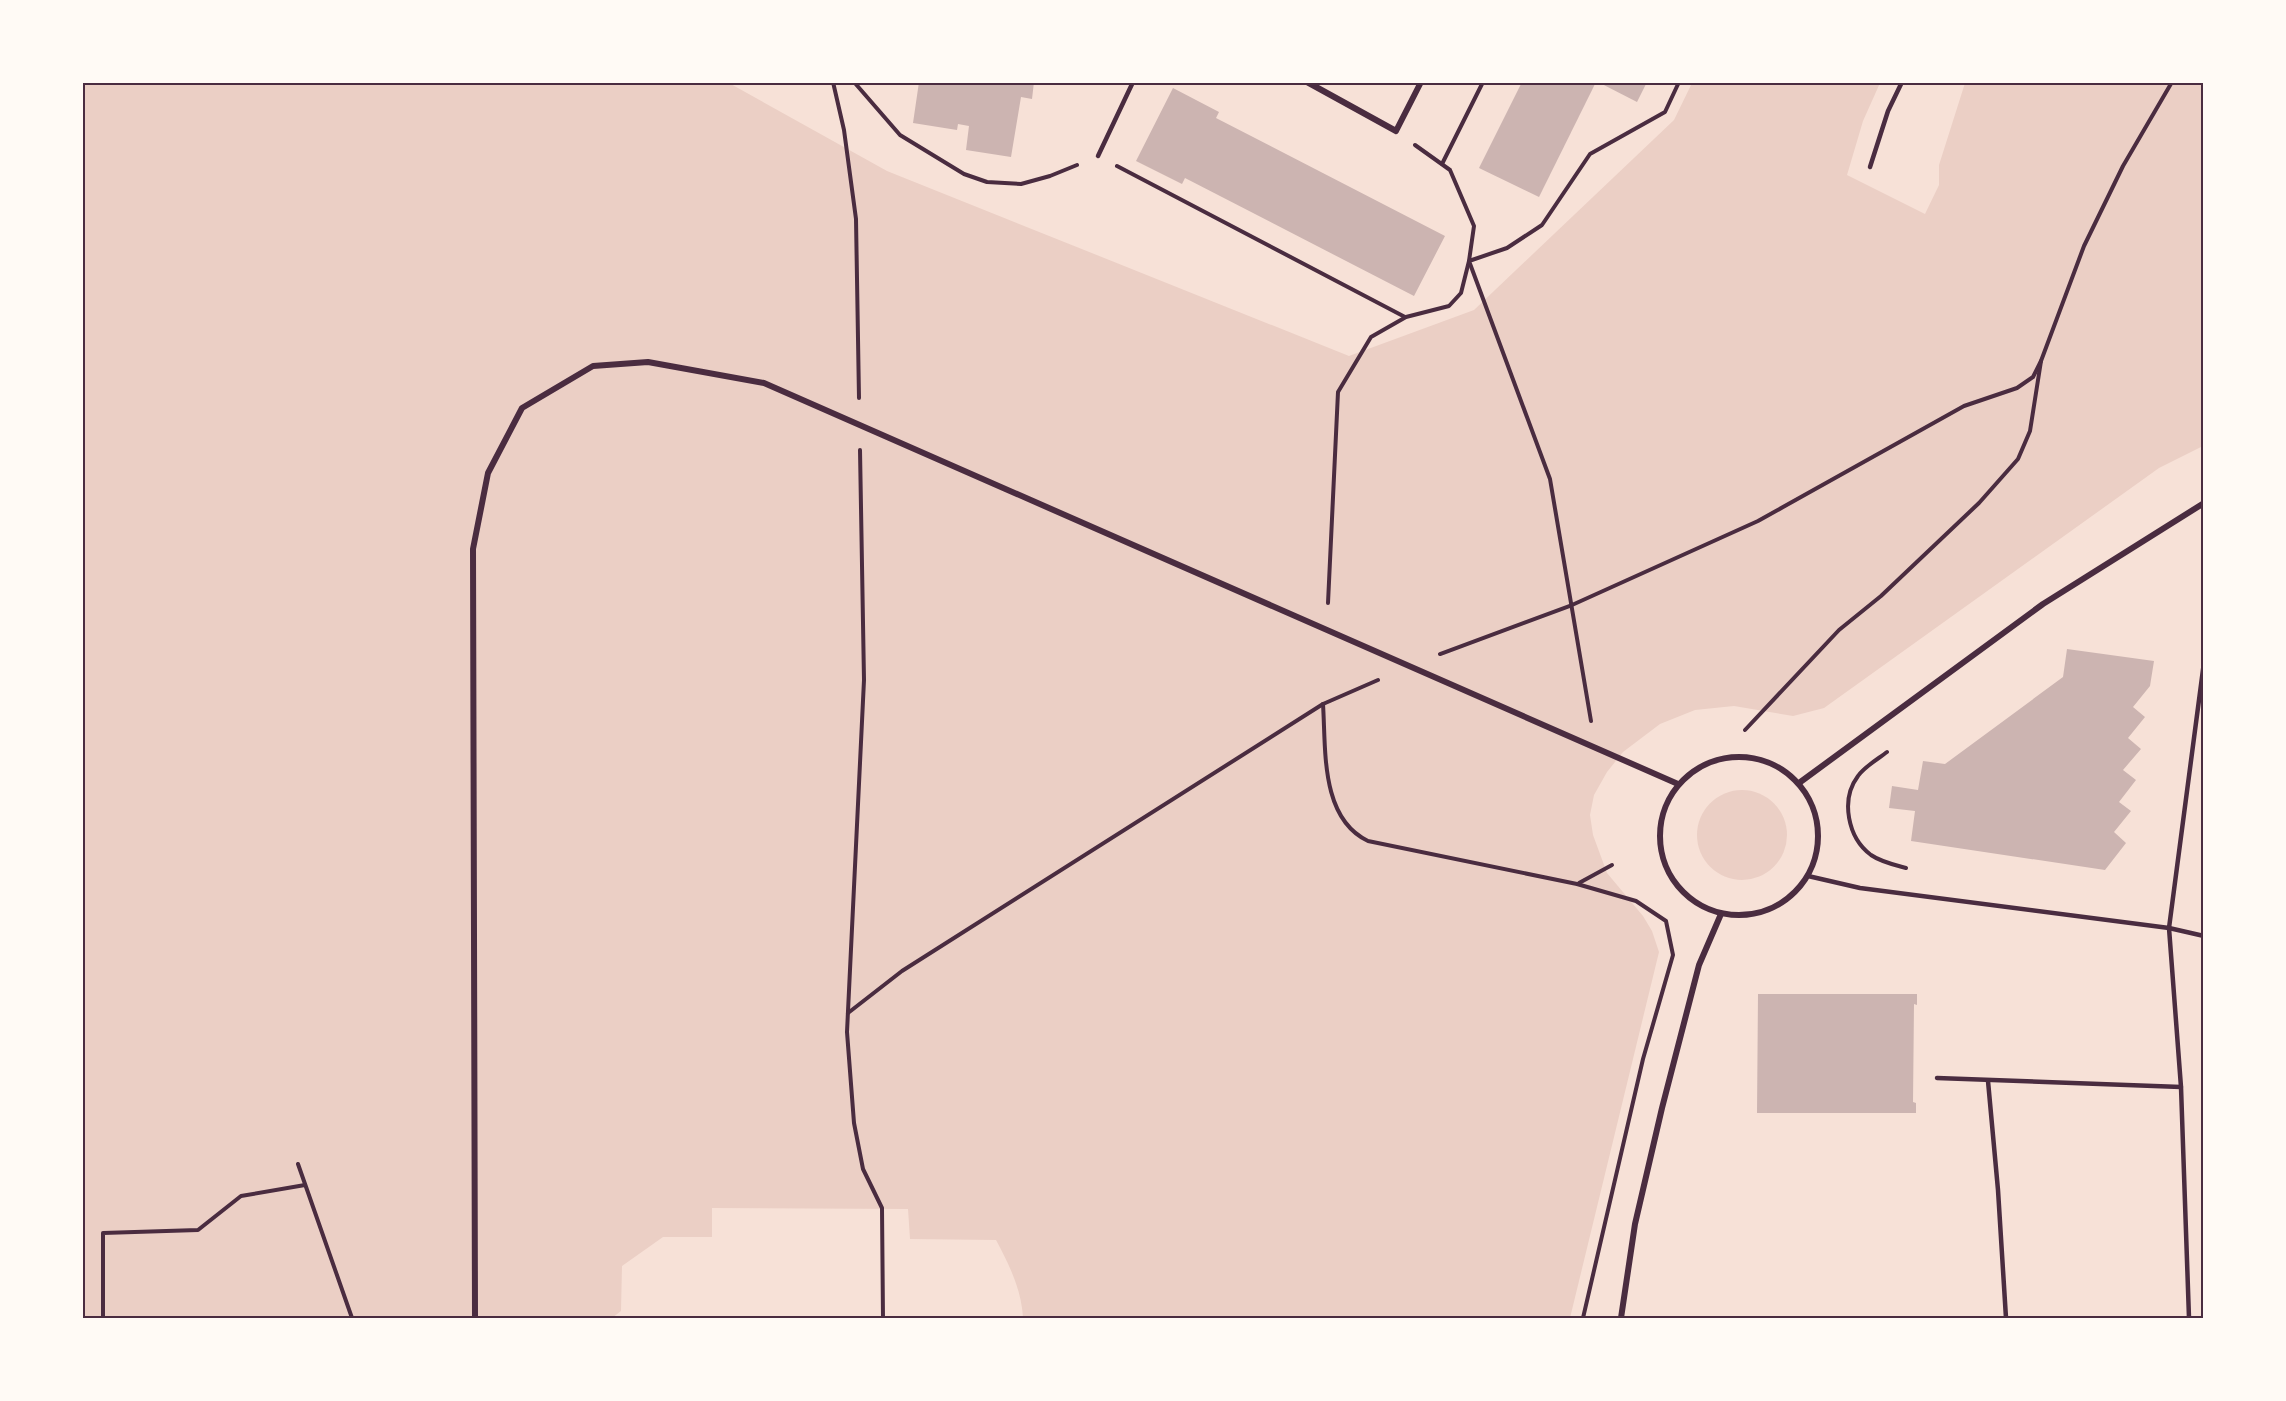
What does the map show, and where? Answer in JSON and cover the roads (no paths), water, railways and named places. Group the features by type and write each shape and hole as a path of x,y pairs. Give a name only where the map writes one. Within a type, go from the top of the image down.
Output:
{"street":[{"path":"1307,82 1396,131 1421,82"},
{"path":"475,1318 473,549 488,473 522,408 593,366 648,362 764,383 1678,784"},
{"path":"1799,783 2043,604 2204,503"},
{"path":"1724,757 1752,757 1778,766 1799,783 1812,803 1818,828 1817,853 1808,876 1792,895 1770,909 1746,915 1721,914 1696,903 1676,885 1663,861 1659,834 1664,807 1678,784 1699,767 1724,757"},
{"path":"1621,1318 1635,1224 1662,1108 1698,965 1721,914"}],"lane":[{"path":"1098,156 1133,82"},
{"path":"1870,167 1888,111 1902,82"},
{"path":"2188,1318 2181,1087 2169,928 2204,662"},
{"path":"1808,876 1860,888 2169,928 2204,936"},
{"path":"1937,1078 2181,1087"},
{"path":"1988,1081 2006,1318"}]}
